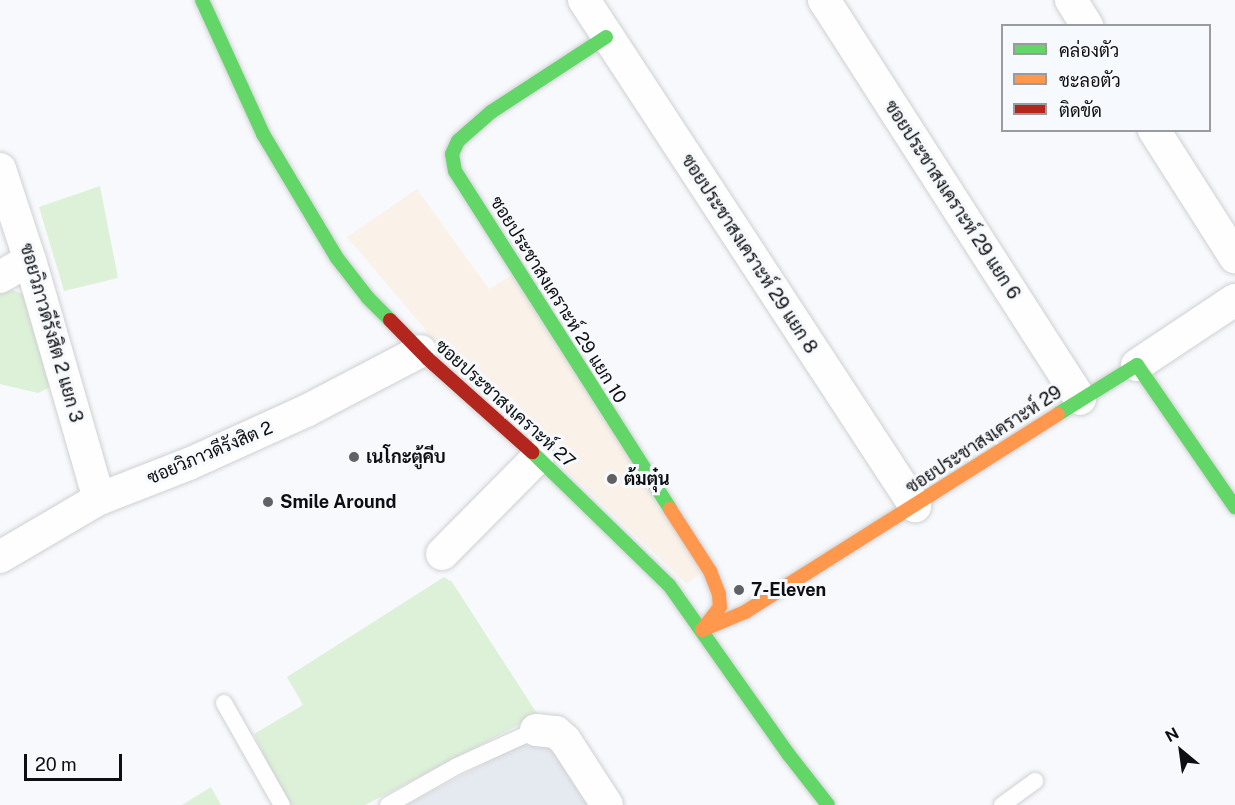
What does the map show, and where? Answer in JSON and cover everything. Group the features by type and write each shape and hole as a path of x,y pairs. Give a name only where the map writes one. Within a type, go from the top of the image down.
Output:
{"street":[{"name":"ซอยประชาสงเคราะห์ 27","path":"202,0 263,134 336,258 368,298 421,351 538,457 669,585 789,755 828,805"},
{"name":"ซอยประชาสงเคราะห์ 29 แยก 8","path":"584,0 606,37 915,506"},
{"name":"ซอยประชาสงเคราะห์ 29 แยก 6","path":"824,0 1080,399"},
{"path":"1071,0 1086,24"},
{"name":"ซอยประชาสงเคราะห์ 29 แยก 10","path":"606,37 491,112 458,141 453,154 455,171 710,571 719,594 720,607 702,630"},
{"path":"1155,132 1235,257"},
{"name":"ซอยวิภาวดีรังสิต 2 แยก 3","path":"0,169 30,260 99,499"},
{"path":"0,277 30,260"},
{"path":"1235,300 1137,365 1235,507"},
{"name":"ซอยวิภาวดีรังสิต 2","path":"0,557 99,499 189,464 287,420 421,351"},
{"name":"ซอยประชาสงเคราะห์ 29","path":"702,630 745,612 1137,365"},
{"path":"442,554 538,457"},
{"path":"536,730 556,732 565,740 607,805"}],"lane":[{"path":"224,703 282,805"},
{"path":"388,805 457,766 536,730"},
{"path":"1002,805 1035,781"}],"shaded area":[{"path":"417,189 489,289 512,275 703,571 687,584 434,345 424,328 347,237"},
{"path":"540,734 597,805 406,805"}],"green space":[{"path":"100,186 118,278 64,291 39,207"},
{"path":"4,287 23,294 54,385 38,393 0,384 0,289"},
{"path":"444,577 452,582 538,715 365,805 291,805 278,786 254,734 303,705 287,677"},
{"path":"211,787 221,805 182,805"}],"traffic: fast":[{"path":"202,0 263,134 337,258 368,298 390,320"},
{"path":"606,37 491,112 458,141 452,154 455,171 670,509"},
{"path":"1058,414 1137,365 1235,507"},
{"path":"532,452 669,585 789,755 828,805"}],"traffic: slow":[{"path":"702,630 745,612 1058,414"},
{"path":"670,509 710,571 719,594 720,607 702,630"}],"traffic: jam":[{"path":"390,320 428,359 532,452"}],"place":[{"name":"เนโกะตู้คีบ","path":"354,457"},
{"name":"ต้มตุ๋น","path":"612,479"},
{"name":"Smile Around","path":"268,502"},
{"name":"7-Eleven","path":"739,590"}]}
